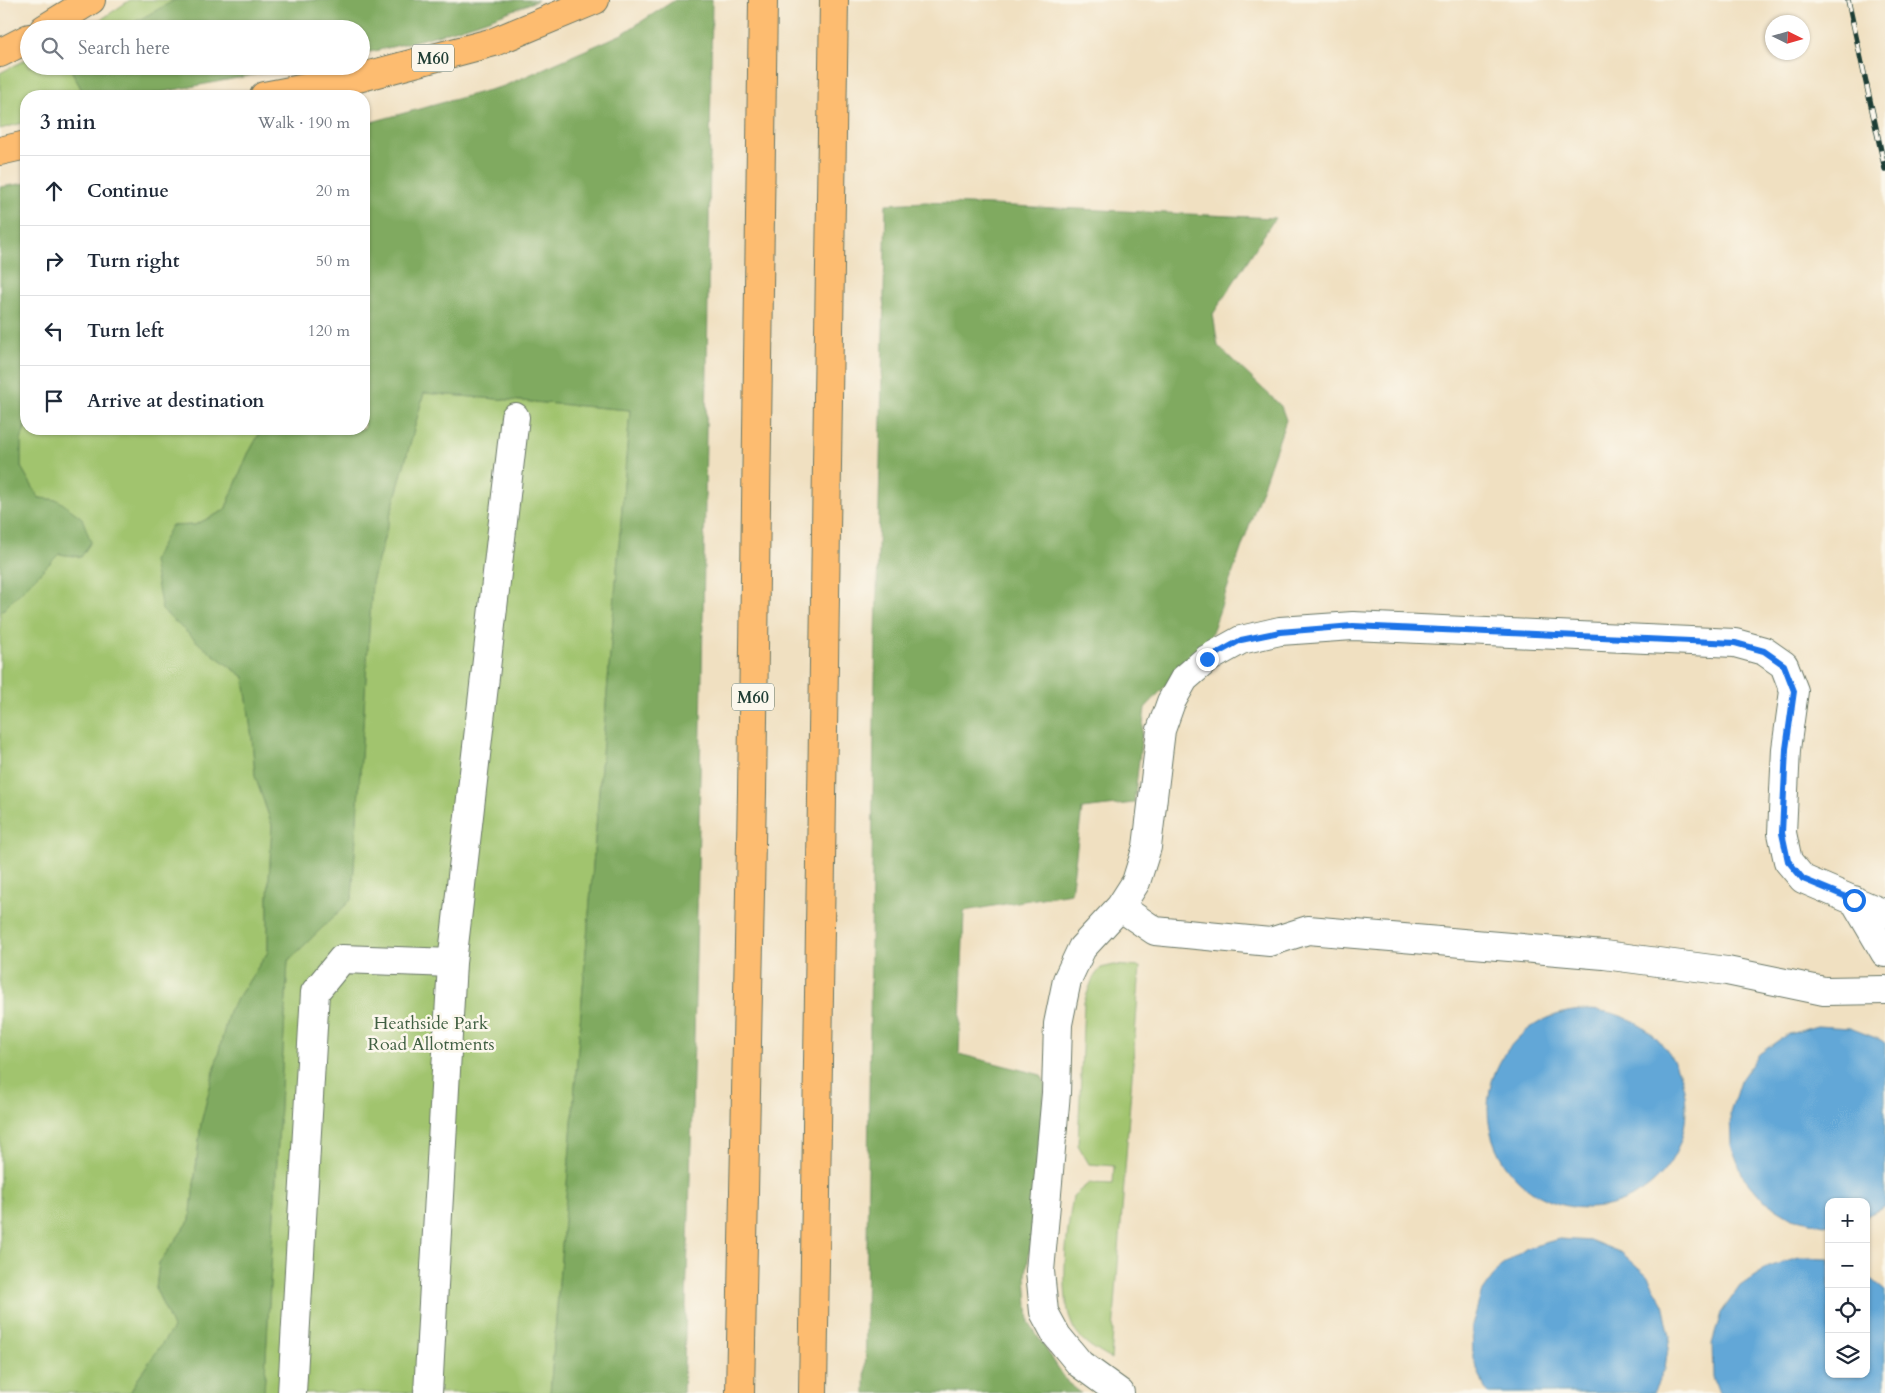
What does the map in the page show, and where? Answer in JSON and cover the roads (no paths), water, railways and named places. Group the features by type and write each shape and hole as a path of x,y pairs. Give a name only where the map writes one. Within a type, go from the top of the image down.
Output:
{"highway":[{"path":"59,20 92,0"},
{"name":"M60","path":"370,75 494,42 594,0"},
{"name":"M60","path":"740,1393 752,802 763,0"},
{"path":"813,1393 834,0"},
{"path":"0,53 20,43"},
{"name":"M60","path":"295,90 369,75"},
{"path":"0,151 20,146"}],"lane":[{"path":"428,1393 452,963 515,417"},
{"path":"1120,1393 1080,1364 1057,1336 1044,1312 1040,1271 1056,1093 1058,1024 1067,980 1082,948 1120,907 1136,882 1147,846 1161,730 1184,679 1207,659 1241,640 1280,632 1353,626 1735,643 1764,651 1784,665 1794,691 1786,749 1782,833 1788,861 1803,879 1885,914"},
{"path":"1854,900 1885,953"},
{"path":"1120,907 1155,931 1270,942 1308,930 1604,955 1727,971 1824,991 1885,990"},
{"path":"292,1393 315,992 342,958 452,963"}],"water":[{"path":"1587,1010 1606,1012 1625,1018 1642,1027 1657,1039 1669,1054 1678,1071 1684,1090 1686,1109 1684,1128 1678,1147 1669,1164 1657,1179 1642,1191 1625,1200 1606,1206 1587,1208 1568,1206 1549,1200 1532,1191 1517,1179 1505,1164 1496,1147 1490,1128 1488,1109 1490,1090 1496,1071 1505,1054 1517,1039 1532,1027 1549,1018 1568,1012"},
{"path":"1817,1026 1850,1028 1885,1043 1885,1207 1870,1214 1870,1198 1825,1198 1824,1225 1792,1218 1764,1201 1743,1176 1731,1145 1730,1113 1740,1081 1759,1054 1786,1035"},
{"path":"1559,1239 1592,1241 1622,1253 1647,1275 1663,1303 1670,1336 1665,1368 1653,1393 1489,1393 1485,1389 1473,1358 1472,1326 1481,1294 1500,1267 1527,1248"},
{"path":"1799,1258 1825,1259 1825,1378 1870,1378 1870,1278 1885,1291 1885,1393 1719,1393 1713,1377 1712,1344 1721,1313 1740,1286 1768,1267"}],"railway":[{"path":"1848,0 1885,169"}],"park label":[{"name":"Heathside Park Road Allotments","path":"431,1033"}]}
